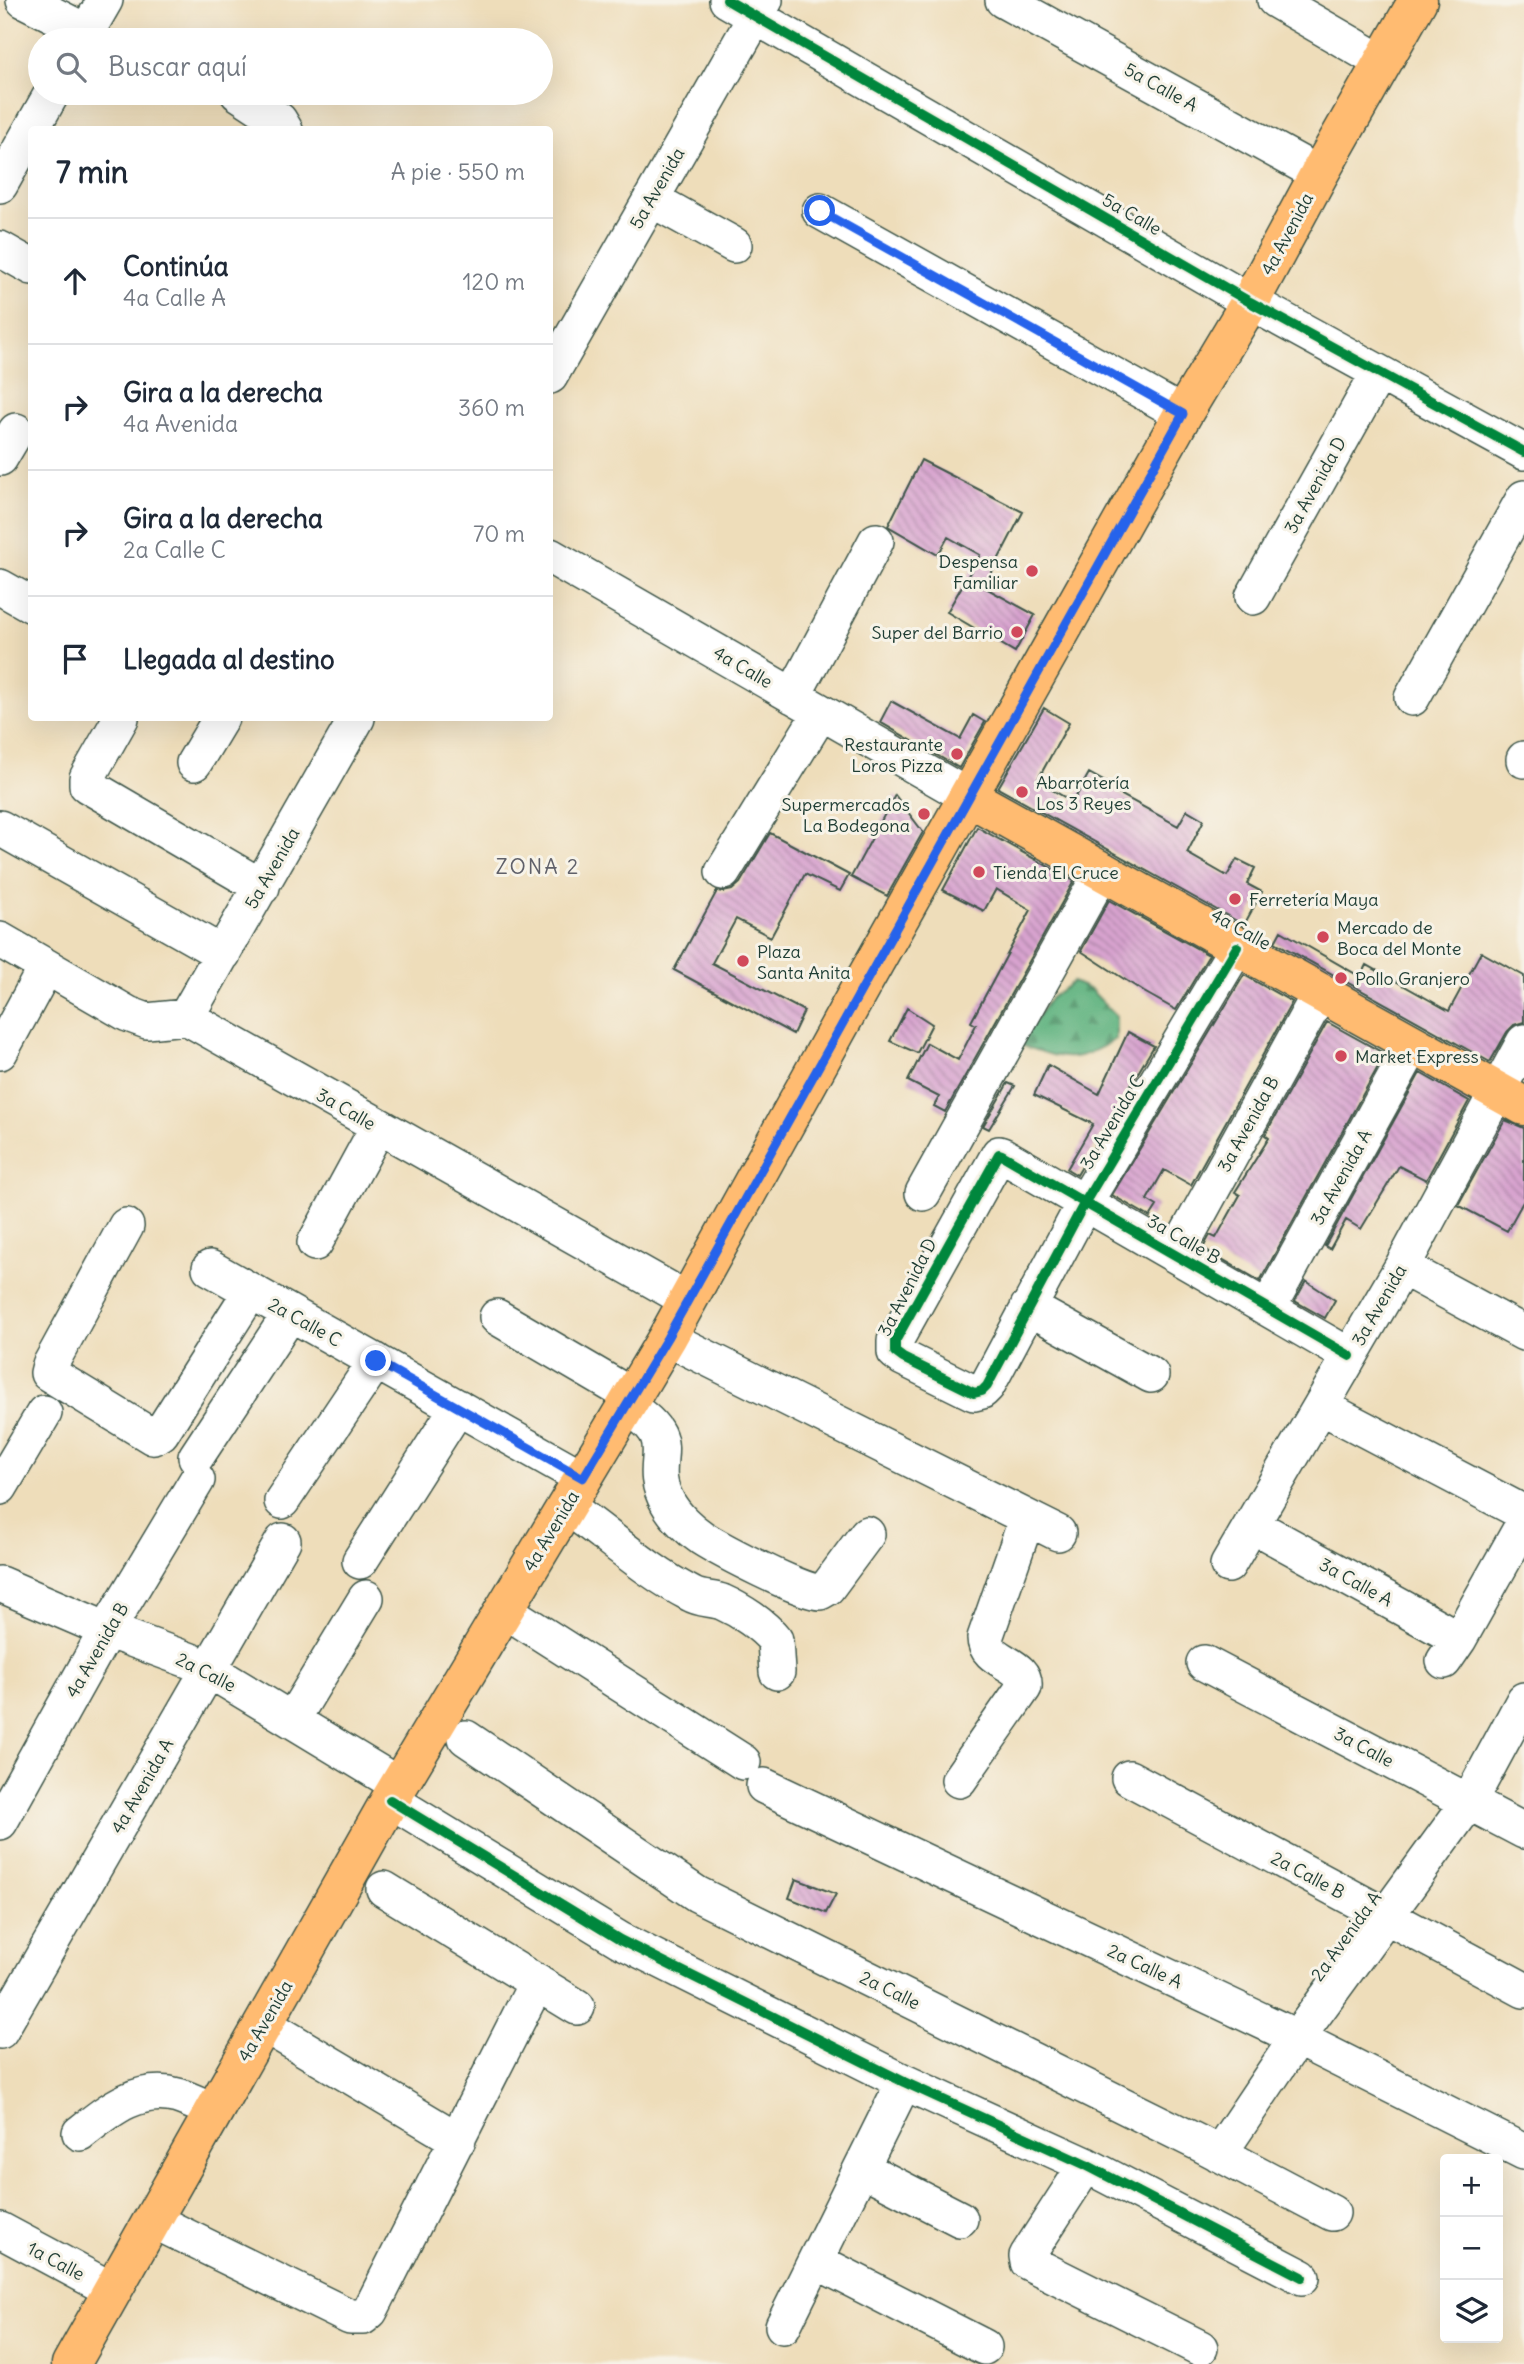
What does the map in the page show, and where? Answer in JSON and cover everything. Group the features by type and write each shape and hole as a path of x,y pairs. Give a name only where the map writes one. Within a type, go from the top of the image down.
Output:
{"main road":[{"name":"4a Avenida","path":"71,2364 395,1792 667,1338 1183,414 1250,302 1418,0"},
{"name":"4a Calle","path":"969,797 1510,1099"}],"street":[{"path":"24,0 71,28"},
{"path":"89,28 105,0"},
{"name":"5a Calle A","path":"1003,0 1319,174"},
{"path":"1275,0 1382,62"},
{"name":"5a Avenida","path":"553,371 651,200 749,6"},
{"name":"5a Calle","path":"749,6 1250,302 1524,452"},
{"path":"33,126 45,105"},
{"path":"256,105 279,120 283,126"},
{"path":"0,185 28,135"},
{"path":"651,200 734,245"},
{"path":"820,211 1183,414"},
{"path":"0,249 28,265"},
{"name":"3a Avenida D","path":"1253,597 1378,373"},
{"path":"1412,698 1524,498"},
{"path":"723,872 807,704 876,541"},
{"name":"4a Calle","path":"553,558 969,797"},
{"path":"119,721 87,778 87,785 262,887"},
{"path":"194,763 219,721"},
{"name":"5a Avenida","path":"186,1017 356,721"},
{"path":"0,828 223,954"},
{"path":"923,1193 1103,870"},
{"path":"0,940 128,1014 147,1021 186,1017"},
{"name":"3a Avenida C","path":"982,1391 1084,1202 1237,947"},
{"path":"0,1052 46,967"},
{"name":"3a Avenida B","path":"1176,1255 1320,993"},
{"name":"3a Calle","path":"186,1017 688,1300"},
{"name":"3a Avenida","path":"1228,1565 1402,1268 1510,1099 1524,1042"},
{"name":"3a Avenida A","path":"1268,1308 1413,1045"},
{"path":"315,1244 378,1127"},
{"name":"3a Avenida D","path":"982,1391 975,1393 902,1358 895,1352 895,1341 999,1154"},
{"name":"3a Calle B","path":"999,1154 1350,1356"},
{"path":"126,1226 48,1373 153,1437 160,1433 251,1291"},
{"name":"2a Calle C","path":"210,1268 458,1407 575,1492 651,1569 690,1594 720,1601 763,1628 775,1640 777,1672"},
{"path":"1402,1268 1524,1333"},
{"path":"1028,1307 1151,1376"},
{"name":"4a Avenida B","path":"0,1822 197,1469 290,1314"},
{"path":"498,1317 629,1401 655,1428 661,1438 659,1473 667,1503 688,1527 702,1538 802,1588 820,1592 827,1588 867,1534"},
{"path":"667,1338 1058,1533"},
{"path":"282,1501 376,1361"},
{"path":"360,1561 458,1407"},
{"path":"1322,1407 1524,1513"},
{"path":"0,1487 44,1413"},
{"path":"959,1780 1024,1688 1025,1680 1020,1673 989,1652 985,1646 985,1638 1027,1518"},
{"name":"3a Calle A","path":"1252,1525 1452,1650 1524,1523"},
{"name":"4a Avenida A","path":"0,2031 283,1541"},
{"name":"2a Calle","path":"4,1595 107,1630 209,1670 292,1720 395,1792 620,1940 905,2082 1086,2165 1302,2277"},
{"path":"292,1720 366,1598"},
{"name":"2a Calle A","path":"503,1609 754,1774 1524,2152"},
{"name":"3a Calle","path":"1204,1663 1524,1831"},
{"name":"2a Avenida A","path":"1210,2149 1288,2034 1502,1738 1524,1700"},
{"name":"2a Calle","path":"466,1738 697,1895 1210,2149 1332,2213"},
{"name":"2a Calle B","path":"1129,1778 1524,1990"},
{"path":"384,1889 577,2007"},
{"path":"152,2220 350,2317 363,2317 370,2311 537,1982"},
{"path":"269,2014 462,2130"},
{"path":"783,2326 905,2082"},
{"path":"80,2133 116,2105 148,2095 180,2096 214,2111"},
{"path":"1086,2165 1027,2256 1028,2262 1200,2348"},
{"path":"863,2169 960,2219"},
{"name":"1a Calle","path":"1,2233 112,2291"},
{"path":"816,2261 984,2347"}],"green space":[{"path":"1073,982 1091,990 1116,1016 1116,1039 1089,1053 1068,1057 1047,1054 1018,1044 1050,999"}],"building":[{"path":"921,460 1023,512 984,587 1035,615 1015,652 947,612 980,555 948,537 938,555 888,526"},
{"path":"891,701 960,739 973,715 985,722 959,768 880,722"},
{"path":"1044,708 1069,723 1037,781 1073,802 1089,773 1116,788 1114,791 1178,826 1187,810 1204,820 1187,853 1227,876 1237,859 1255,868 1247,884 1262,892 1244,925 998,788"},
{"path":"895,795 923,832 887,896 851,877"},
{"path":"977,827 1074,881 945,1112 934,1106 939,1097 908,1081 927,1043 958,1060 976,1025 971,1022 1031,910 996,889 984,911 943,890"},
{"path":"770,833 849,875 840,891 805,874 771,937 736,919 712,963 804,1011 793,1034 674,970 717,891 732,890 740,883"},
{"path":"1109,900 1209,955 1176,1010 1081,951"},
{"path":"1281,931 1361,977 1367,965 1449,1011 1481,952 1524,976 1524,1022 1514,1025 1507,1032 1490,1062 1275,942"},
{"path":"1244,975 1292,1002 1191,1185 1164,1170 1147,1200 1157,1206 1150,1217 1112,1195"},
{"path":"907,1008 932,1024 917,1053 890,1041"},
{"path":"1327,1022 1384,1056 1260,1281 1203,1248 1210,1235 1216,1238 1240,1195 1235,1192 1269,1138 1265,1135"},
{"path":"1128,1032 1154,1046 1077,1175 1067,1169 1093,1124 1034,1095 1048,1065 1099,1094"},
{"path":"1420,1073 1469,1101 1426,1180 1399,1166 1361,1229 1346,1220 1330,1249 1325,1246"},
{"path":"1008,1083 1015,1086 989,1129 983,1126"},
{"path":"1505,1120 1524,1128 1524,1200 1507,1231 1458,1205"},
{"path":"1306,1281 1335,1300 1325,1318 1295,1301"},
{"path":"796,1879 836,1894 826,1913 789,1898"}],"cycle path":[{"path":"727,0 1250,302 1524,452"},
{"path":"1237,947 1085,1202 987,1386 974,1393 895,1352 895,1341 999,1154 1002,1155 1046,1180 1089,1205 1133,1230 1350,1356"},
{"path":"390,1800 620,1940 904,2082 1086,2165 1302,2277"}],"place":[{"name":"Despensa Familiar","path":"1032,571"},
{"name":"Super del Barrio","path":"1017,632"},
{"name":"Restaurante Loros Pizza","path":"957,754"},
{"name":"Abarrotería Los 3 Reyes","path":"1022,792"},
{"name":"Supermercados La Bodegona","path":"924,814"},
{"name":"Tienda El Cruce","path":"979,872"},
{"name":"Ferretería Maya","path":"1235,899"},
{"name":"Mercado de Boca del Monte","path":"1323,937"},
{"name":"Plaza Santa Anita","path":"743,961"},
{"name":"Pollo Granjero","path":"1341,978"},
{"name":"Market Express","path":"1341,1056"}],"district":[{"name":"ZONA 2","path":"538,866"}],"route":[{"path":"376,1361 583,1478 667,1338 1183,414 820,211"}]}
